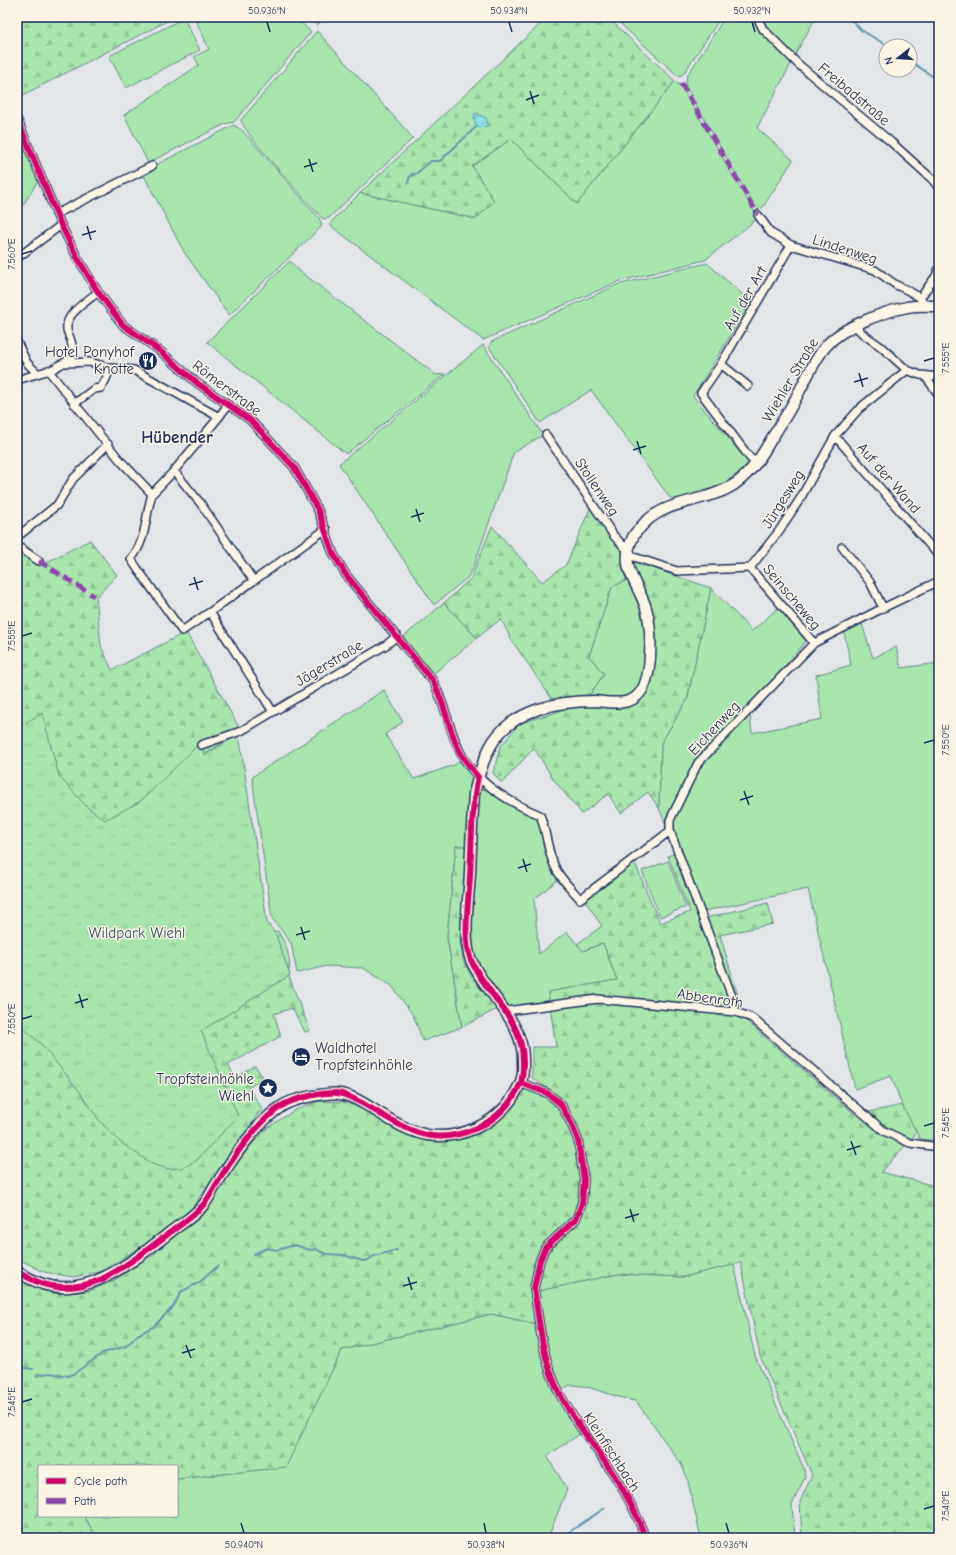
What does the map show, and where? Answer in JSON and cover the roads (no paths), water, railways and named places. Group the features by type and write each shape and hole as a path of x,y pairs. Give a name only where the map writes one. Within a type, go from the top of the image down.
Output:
{"main road":[{"name":"Wiehler Straße","path":"628,552 633,537 643,524 653,515 676,504 718,493 736,483 756,463 791,408 816,360 826,346 836,336 854,326 923,302 939,306"},
{"path":"17,1272 40,1284 59,1287 81,1285 102,1278 152,1247 192,1216 204,1204 220,1177 256,1128 281,1107 299,1098 327,1094 340,1094 364,1103 383,1116 417,1133 435,1137 455,1136 484,1125 496,1117 510,1102 521,1083 523,1074 523,1054 518,1033 506,1011 476,970 470,957 467,943 474,794 478,778 493,742 503,730 522,715 546,706 558,704 595,701 615,703 628,701 637,697 643,688 648,675 650,624 646,607 631,577 628,552"}],"street":[{"name":"Freibadstraße","path":"757,17 763,29 798,64 891,142 932,179 939,188"},
{"name":"Römerstraße","path":"17,119 30,147 61,225 77,257 98,292 123,325 160,351 196,383 227,406 250,420 294,467 308,489 326,529 333,552 346,575 433,681 441,696 457,745 464,760 478,778 496,792 540,815 555,867 580,899 670,831"},
{"path":"56,214 152,166"},
{"name":"Lindenweg","path":"758,215 771,233 791,245 875,270 923,302"},
{"path":"17,258 61,225"},
{"name":"Auf der Art","path":"756,463 750,458 701,393 721,364 791,245"},
{"path":"923,302 939,269"},
{"path":"17,380 48,370 53,370 72,358 74,351 66,323 70,315 98,292"},
{"path":"854,326 880,346 907,370 925,376 939,377"},
{"path":"17,342 27,363 38,373"},
{"path":"65,363 90,362 110,368 134,370 219,418"},
{"path":"721,364 748,386"},
{"path":"74,404 94,389 101,388 110,368"},
{"path":"48,370 119,459 152,494"},
{"name":"Jürgesweg","path":"750,568 779,531 800,499 834,436 860,408 907,370"},
{"path":"925,376 939,395"},
{"path":"227,406 219,418 174,471 152,494 143,538 132,559 182,631 326,529"},
{"name":"Stollenweg","path":"546,435 614,536 628,552"},
{"name":"Auf der Wand","path":"834,436 939,556"},
{"path":"17,537 57,505 73,479 108,444"},
{"path":"174,471 201,504 253,580"},
{"path":"17,546 39,560"},
{"path":"842,547 870,582 882,608"},
{"path":"628,552 634,557 677,571 750,568"},
{"name":"Seinscheweg","path":"750,568 814,643"},
{"name":"Eichenweg","path":"670,831 670,820 698,763 814,643 939,581"},
{"path":"210,612 273,712"},
{"name":"Jägerstraße","path":"201,745 240,731 386,645 397,636"},
{"path":"670,831 736,1012"},
{"name":"Abbenroth","path":"506,1011 598,999 736,1012 752,1018 884,1131 910,1143 939,1147"},
{"name":"Kleinfischbach","path":"521,1083 547,1093 560,1103 578,1140 584,1180 582,1203 576,1219 545,1248 540,1260 534,1288 544,1354 556,1385 565,1402 627,1496 645,1538"}],"water":[{"path":"475,113 486,118 488,124 487,126 477,127 474,117"}],"waterway":[{"path":"849,17 861,30 878,40"},
{"path":"918,66 932,76 939,77"},
{"path":"408,183 410,176 417,173 431,161 440,161 477,126"},
{"path":"254,1254 267,1248 277,1250 295,1245 310,1250 316,1249 325,1254 343,1255 363,1261 374,1256 397,1250"},
{"path":"37,1375 50,1373 68,1376 75,1373 103,1353 126,1346 139,1334 153,1327 173,1307 181,1292 200,1282 218,1266"},
{"path":"17,1362 25,1368 33,1369"},
{"path":"560,1538 605,1508"}],"place":[{"name":"Hotel Ponyhof Knotte","path":"148,361"},
{"name":"Waldhotel Tropfsteinhöhle","path":"301,1057"},
{"name":"Tropfsteinhöhle Wiehl","path":"268,1088"}],"district":[{"name":"Hübender","path":"177,437"}],"park label":[{"name":"Wildpark Wiehl","path":"137,933"}]}
